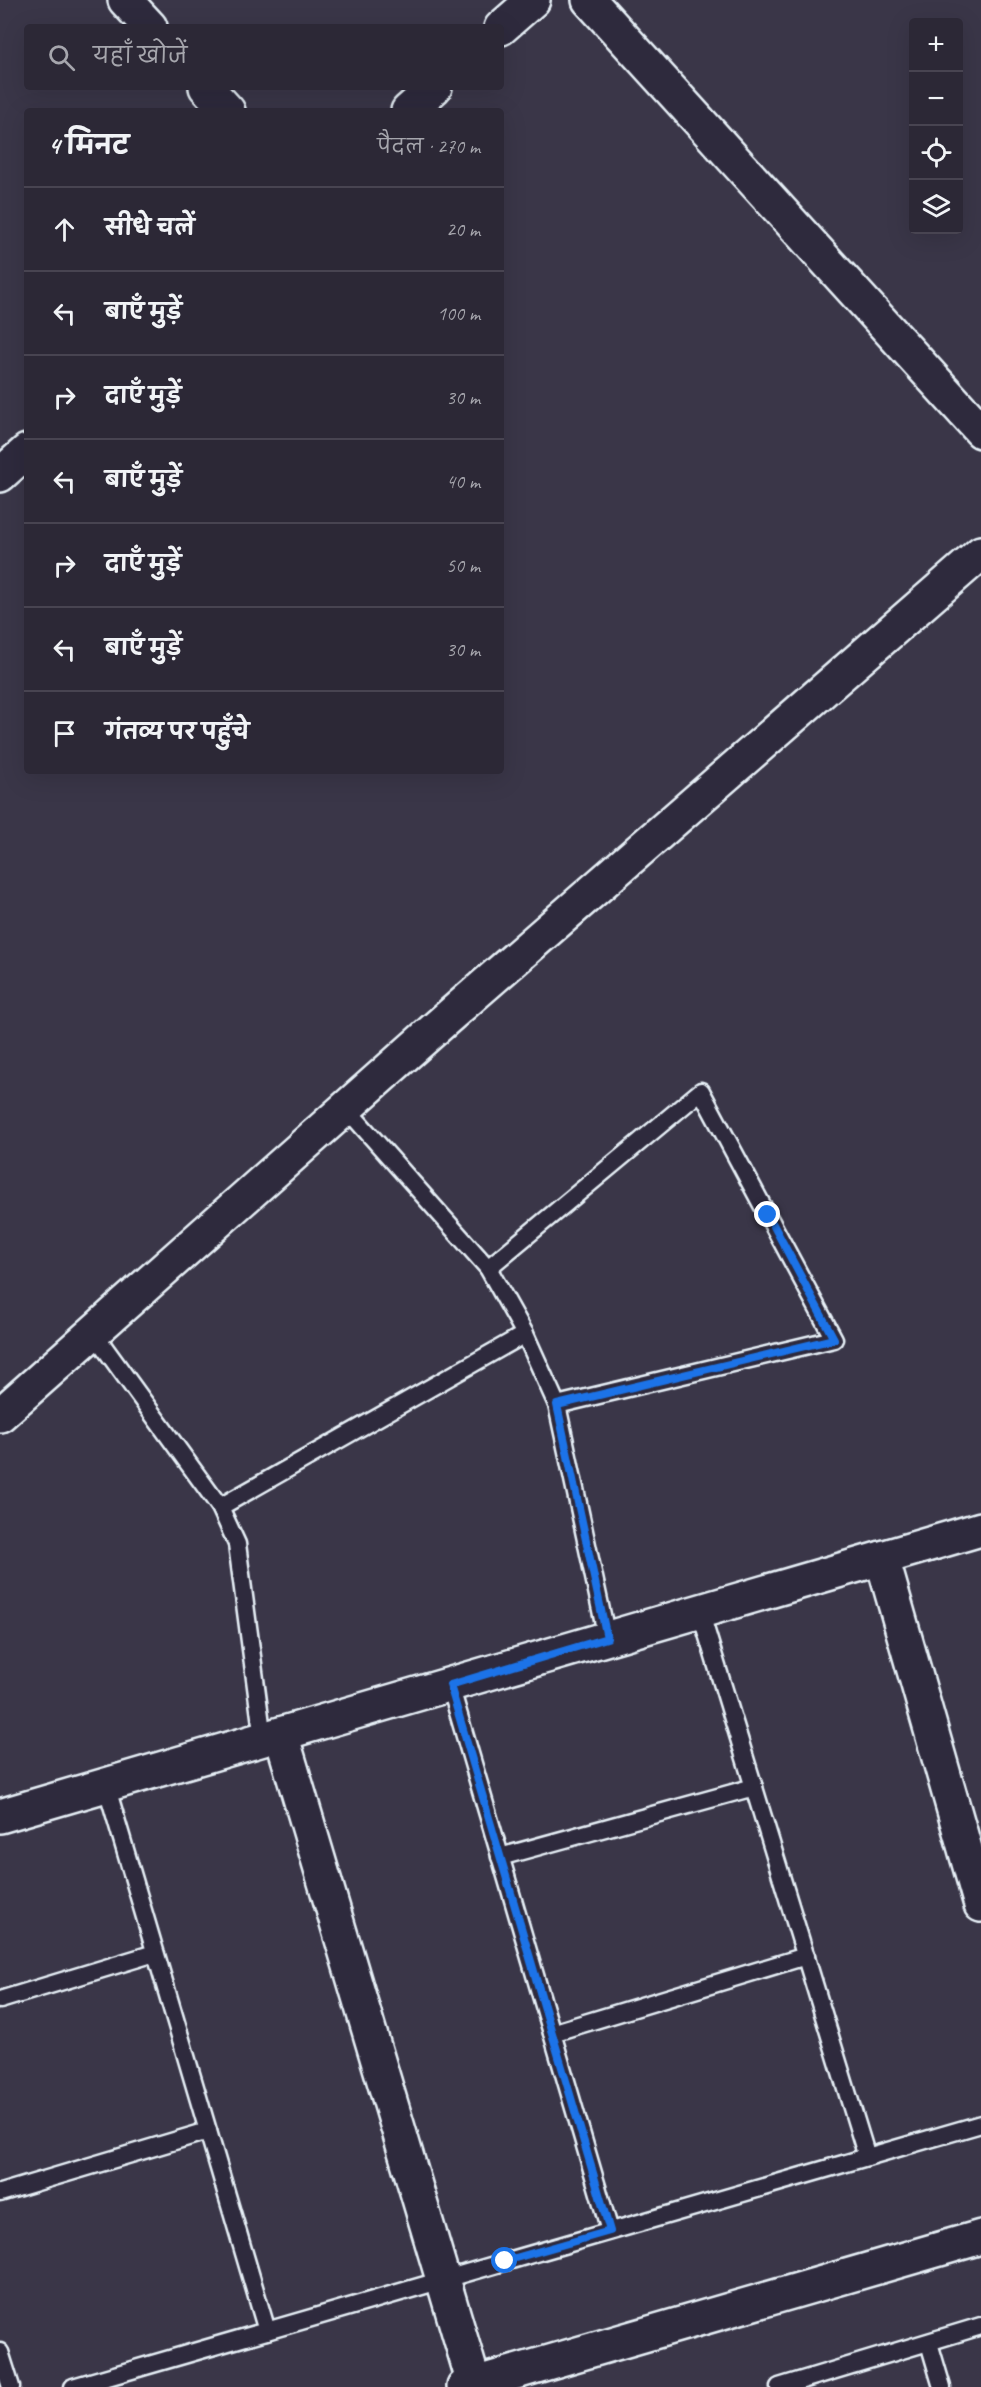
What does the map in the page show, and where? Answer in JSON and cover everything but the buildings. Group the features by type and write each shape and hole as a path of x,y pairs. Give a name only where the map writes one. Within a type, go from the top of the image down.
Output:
{"street":[{"path":"125,0 147,24"},
{"path":"504,25 533,0"},
{"path":"589,0 981,431"},
{"path":"209,90 225,108"},
{"path":"411,108 432,90"},
{"path":"0,1415 346,1108 981,553"},
{"path":"0,1816 981,1529"},
{"path":"882,1558 981,1905"},
{"path":"272,1737 443,2280 471,2386 981,2237"}],"lane":[{"path":"488,1268 701,1091 834,1339 557,1405"},
{"path":"346,1108 488,1268 525,1334 557,1405 607,1638"},
{"path":"93,1332 220,1507 237,1544 272,1737"},
{"path":"220,1507 525,1334"},
{"path":"700,1611 867,2157"},
{"path":"450,1685 610,2231"},
{"path":"106,1785 267,2331"},
{"path":"500,1857 754,1787"},
{"path":"0,2000 155,1953"},
{"path":"552,2033 806,1956"},
{"path":"73,2387 981,2124"},
{"path":"0,2193 208,2131"},
{"path":"778,2387 981,2326"},
{"path":"929,2343 942,2387"},
{"path":"0,2352 11,2387"}],"route":[{"path":"505,2261 610,2231 450,1685 607,1638 557,1405 834,1339 768,1215"}]}
